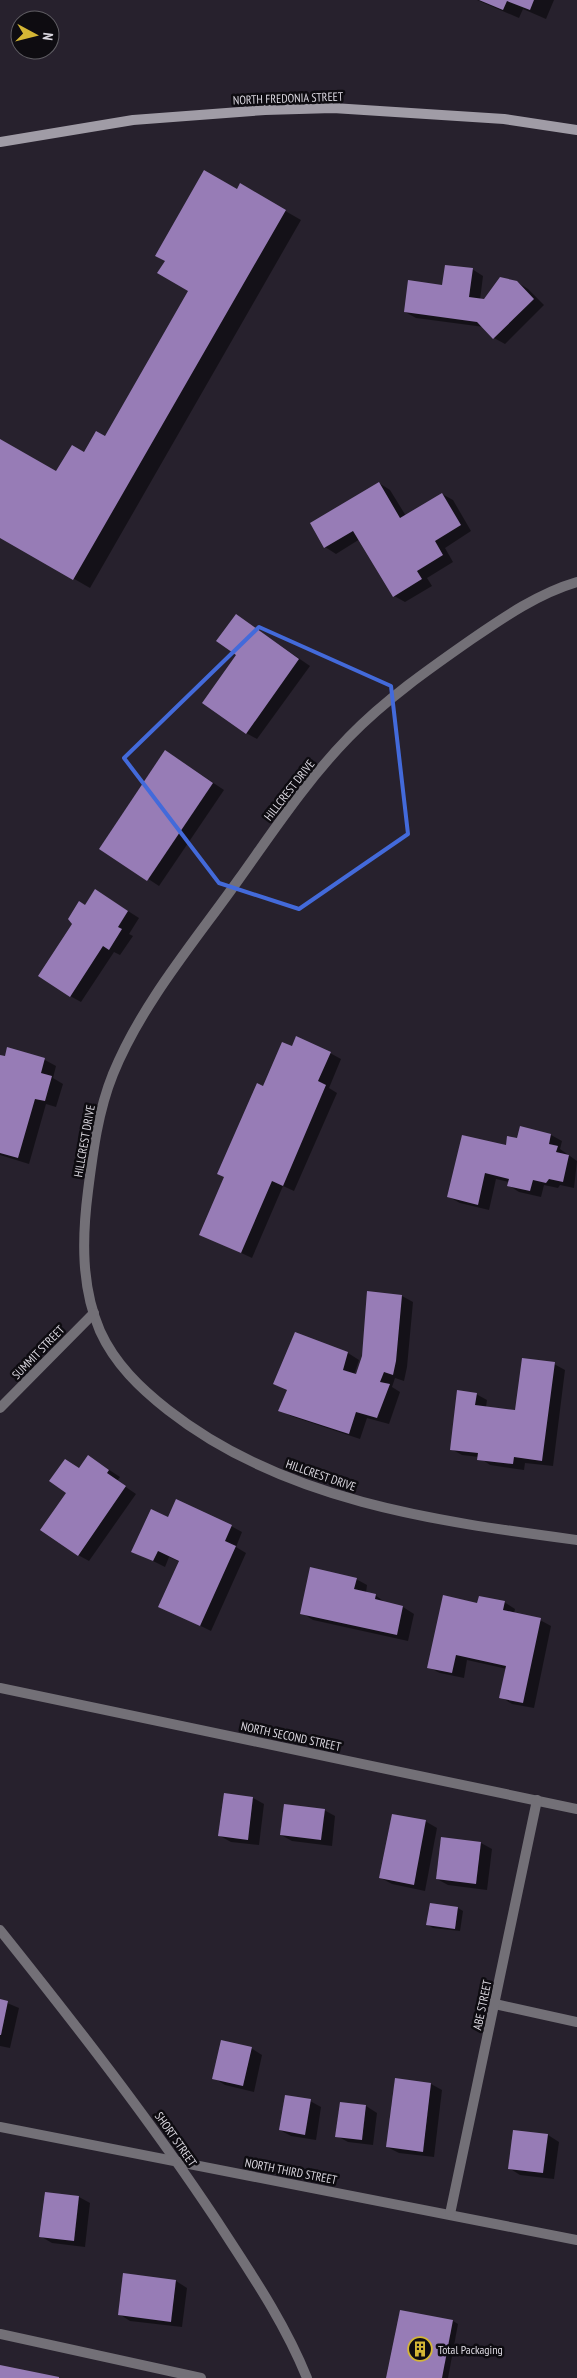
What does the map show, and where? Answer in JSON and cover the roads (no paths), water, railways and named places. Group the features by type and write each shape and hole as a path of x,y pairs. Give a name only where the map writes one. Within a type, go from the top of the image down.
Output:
{"street":[{"name":"NORTH FREDONIA STREET","path":"0,142 133,120 264,110 333,108 504,119 577,130"},
{"name":"HILLCREST DRIVE","path":"577,582 558,588 497,622 426,671 386,703 350,736 296,798 156,997 113,1074 100,1114 84,1224 87,1288 101,1333 115,1358 149,1396 184,1423 223,1447 263,1467 339,1496 426,1518 577,1540"},
{"name":"SUMMIT STREET","path":"0,1408 94,1313"},
{"name":"NORTH SECOND STREET","path":"0,1688 577,1809"},
{"name":"ABE STREET","path":"450,2214 537,1800"},
{"name":"SHORT STREET","path":"0,1930 80,2030 178,2162 271,2305 307,2378"},
{"path":"495,2004 577,2022"},
{"name":"NORTH THIRD STREET","path":"0,2128 577,2240"},
{"path":"0,2334 201,2378"}],"place":[{"name":"Total Packaging","path":"420,2349"}]}
